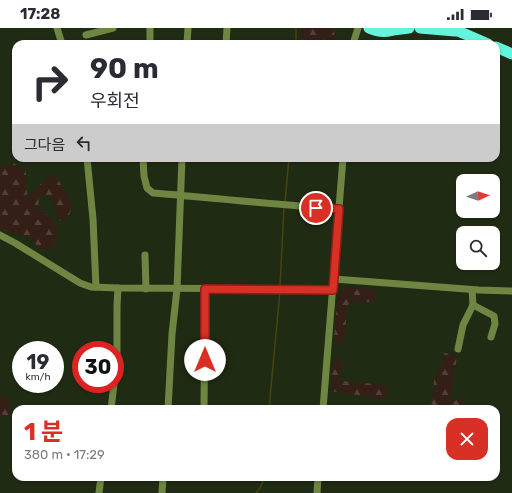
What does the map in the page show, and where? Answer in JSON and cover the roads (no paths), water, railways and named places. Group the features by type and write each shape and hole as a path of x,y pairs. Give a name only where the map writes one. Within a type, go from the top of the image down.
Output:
{"highway":[{"path":"369,28 384,32 395,29 409,28"},
{"path":"420,28 453,29 479,40"},
{"path":"500,49 512,54"}],"street":[{"path":"57,28 61,40"},
{"path":"86,35 113,28"},
{"path":"150,28 150,40"},
{"path":"187,40 188,28"},
{"path":"226,40 227,28"},
{"path":"354,40 358,28"},
{"path":"87,162 93,219 96,287"},
{"path":"143,162 144,176 147,188 153,193 339,209"},
{"path":"168,405 172,334 177,289 182,162"},
{"path":"323,405 343,162"},
{"path":"0,235 16,243 76,282 91,287 333,290"},
{"path":"145,255 146,288"},
{"path":"334,279 472,290 512,291"},
{"path":"117,341 118,288"},
{"path":"204,405 205,289"},
{"path":"458,349 463,325 473,305 472,290"},
{"path":"473,305 494,316 495,324 491,337"},
{"path":"111,405 113,393"},
{"path":"99,493 101,481"},
{"path":"162,493 163,481"},
{"path":"318,481 318,493"}],"waterway":[{"path":"296,28 296,40"},
{"path":"285,202 289,162"},
{"path":"280,286 284,208"},
{"path":"269,405 280,291"},
{"path":"256,493 263,481"}]}
